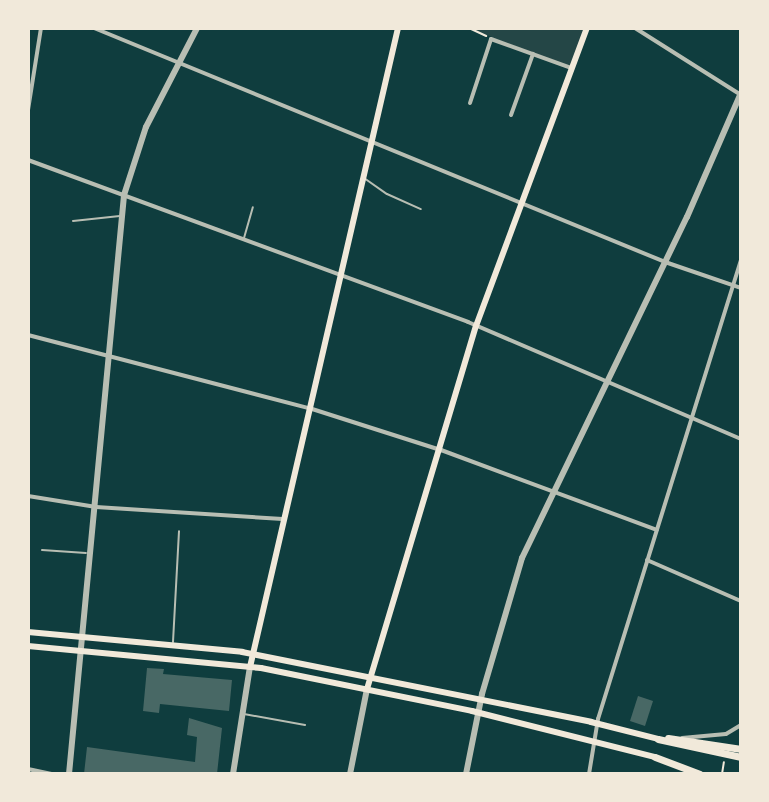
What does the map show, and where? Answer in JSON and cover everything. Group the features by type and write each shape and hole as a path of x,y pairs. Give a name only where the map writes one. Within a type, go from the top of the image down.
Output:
{"main road":[{"path":"250,667 398,28"},
{"path":"367,689 476,326 519,202 587,28"},
{"path":"28,632 252,654 481,699 741,757"},
{"path":"28,646 250,667 367,689 593,741 659,758 700,774"},
{"path":"661,740 682,738 741,749"}],"street":[{"path":"28,110 41,28"},
{"path":"94,28 665,262 741,288"},
{"path":"69,774 124,195 146,127 197,28"},
{"path":"466,774 503,614 522,558 665,262 741,94 635,28"},
{"path":"470,103 491,39 571,68"},
{"path":"511,115 533,54"},
{"path":"28,160 476,326 741,439"},
{"path":"589,774 597,724 730,286 741,260"},
{"path":"28,335 110,359 309,408 441,450 657,530"},
{"path":"28,496 96,507 283,519"},
{"path":"647,560 741,601"},
{"path":"233,774 250,667"},
{"path":"350,774 367,689"},
{"path":"682,738 726,734 741,725"},
{"path":"28,769 51,774"}],"lane":[{"path":"363,177 387,194 421,209"},
{"path":"244,239 253,207"},
{"path":"73,221 121,216"},
{"path":"173,644 179,531"},
{"path":"42,550 91,553"},
{"path":"244,714 305,725"}],"path":[{"path":"469,28 491,39"}],"shaded area":[{"path":"469,28 587,28 571,68"}],"building":[{"path":"147,668 164,669 163,674 232,680 229,711 160,704 159,713 143,711"},
{"path":"638,696 653,701 645,726 630,721"},
{"path":"189,718 222,728 217,774 84,774 87,747 195,762 197,737 187,735"}]}
